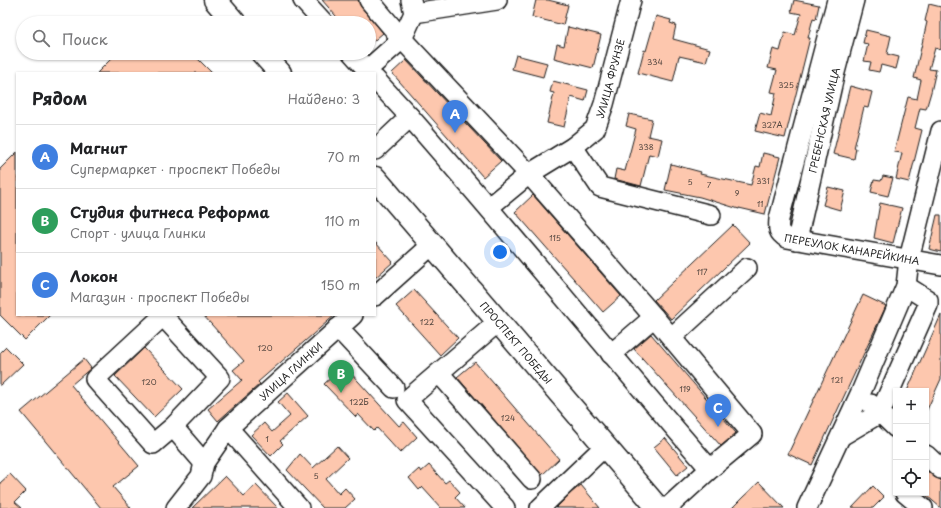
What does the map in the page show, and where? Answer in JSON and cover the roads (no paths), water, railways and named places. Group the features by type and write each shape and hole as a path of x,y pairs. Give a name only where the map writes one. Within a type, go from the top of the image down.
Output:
{"main road":[{"path":"215,0 229,16"},
{"path":"268,60 279,72"},
{"name":"ПРОСПЕКТ ПОБЕДЫ","path":"376,179 658,508"}],"street":[{"path":"303,0 318,16"},
{"path":"369,0 402,39 529,174 672,337 752,434 667,508"},
{"path":"373,72 402,39 413,7 497,0"},
{"name":"УЛИЦА ФРУНЗЕ","path":"489,207 529,174 573,147 594,129 604,104 631,0"},
{"name":"ГРЕБЕНСКАЯ УЛИЦА","path":"779,219 837,0"},
{"name":"ГРЕБЕНСКАЯ УЛИЦА","path":"797,240 834,76 854,0"},
{"path":"358,60 369,72"},
{"path":"376,80 489,207 611,354 710,469"},
{"path":"376,149 410,117"},
{"path":"807,508 841,436 906,286 910,260 941,131"},
{"path":"573,147 600,187 711,215"},
{"name":"ПЕРЕУЛОК КАНАРЕЙКИНА","path":"779,219 778,229 781,235 797,240 941,265"},
{"path":"376,295 433,244"},
{"path":"672,337 747,268"},
{"path":"841,436 880,414 928,305 928,300 906,286"},
{"path":"163,316 220,378 173,427 153,444 95,379 163,316"},
{"name":"УЛИЦА ГЛИНКИ","path":"176,508 201,476 204,463 228,428 352,316"},
{"path":"611,354 654,317"},
{"path":"498,322 407,400 505,508"},
{"path":"338,328 394,388"},
{"path":"438,373 532,479"},
{"path":"860,392 880,414 893,425"},
{"path":"173,427 204,463"},
{"path":"228,428 299,508"},
{"path":"540,508 604,446"},
{"path":"929,458 941,469"},
{"path":"909,496 923,508"}],"place":[{"name":"Магнит","path":"455,133"},
{"name":"Студия фитнеса Реформа","path":"341,393"},
{"name":"Локон","path":"718,427"}]}
